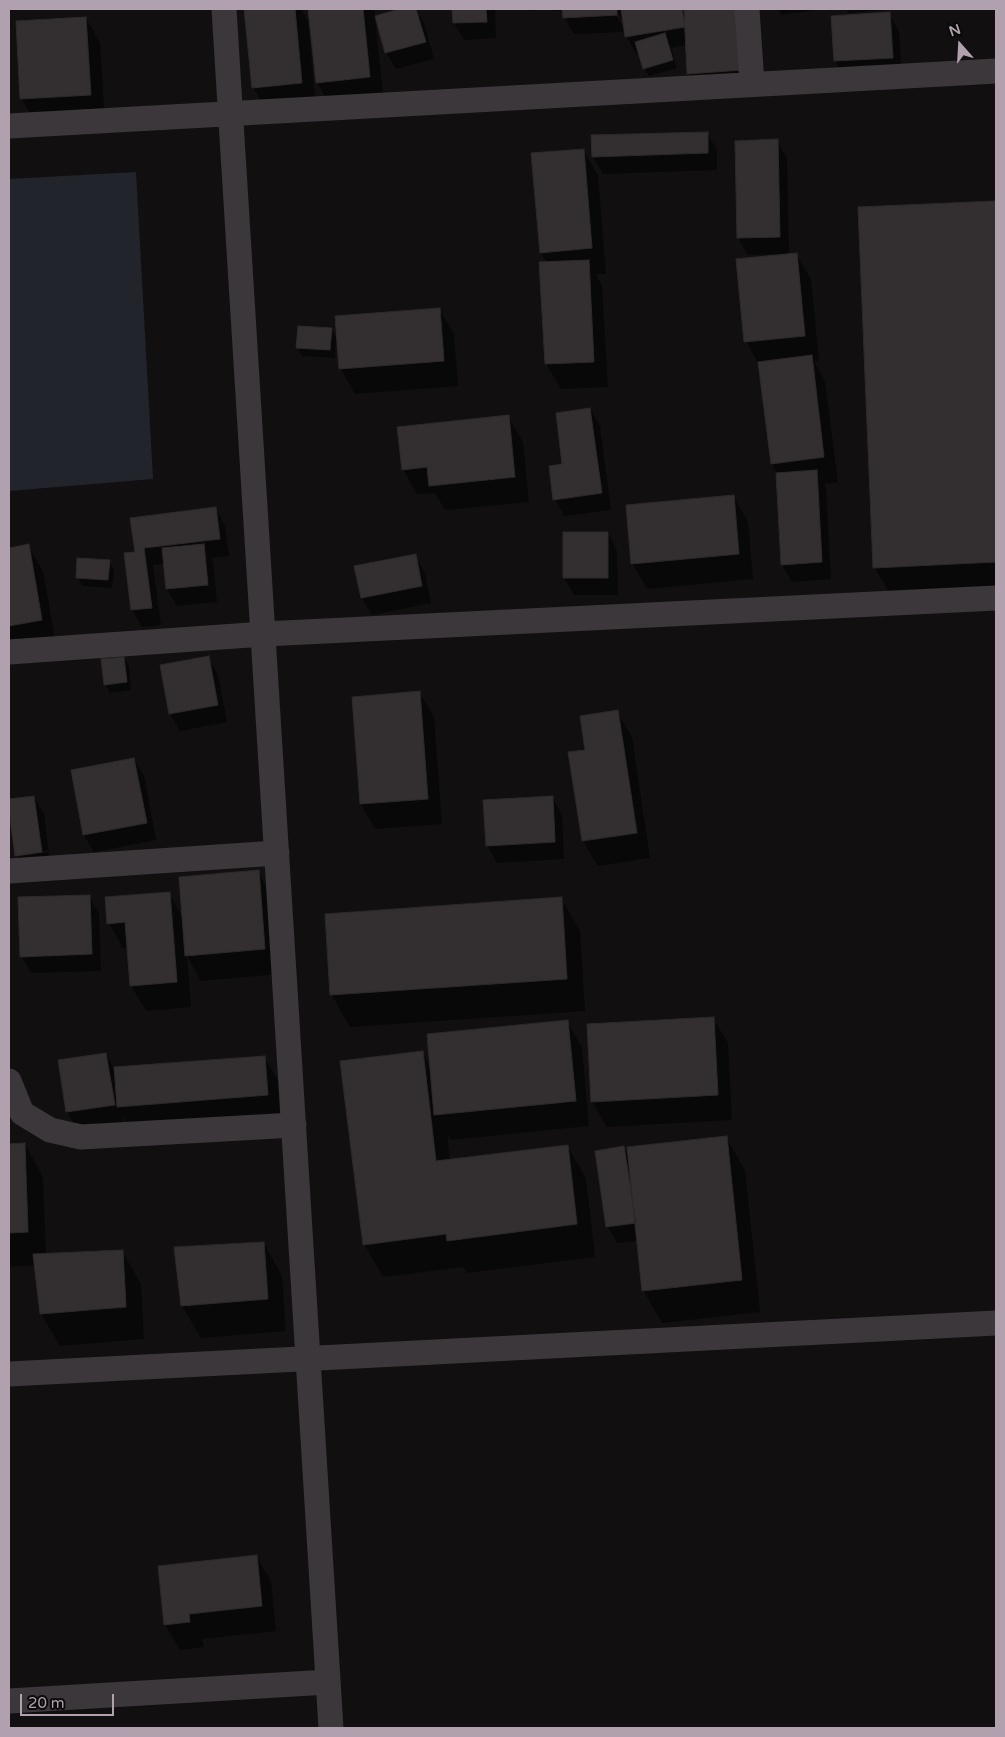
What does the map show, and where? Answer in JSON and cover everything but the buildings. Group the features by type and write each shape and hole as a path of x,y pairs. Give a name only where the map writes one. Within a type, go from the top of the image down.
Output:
{"street":[{"path":"224,9 331,1728"},
{"path":"747,9 752,84"},
{"path":"9,126 231,112 996,71"},
{"path":"9,652 264,634 996,598"},
{"path":"9,870 277,853"},
{"path":"9,1081 22,1113 50,1130 81,1137 294,1125"},
{"path":"9,1374 996,1323"},
{"path":"9,1701 328,1682"}],"shaded area":[{"path":"136,172 153,479 9,491 9,179"}]}
